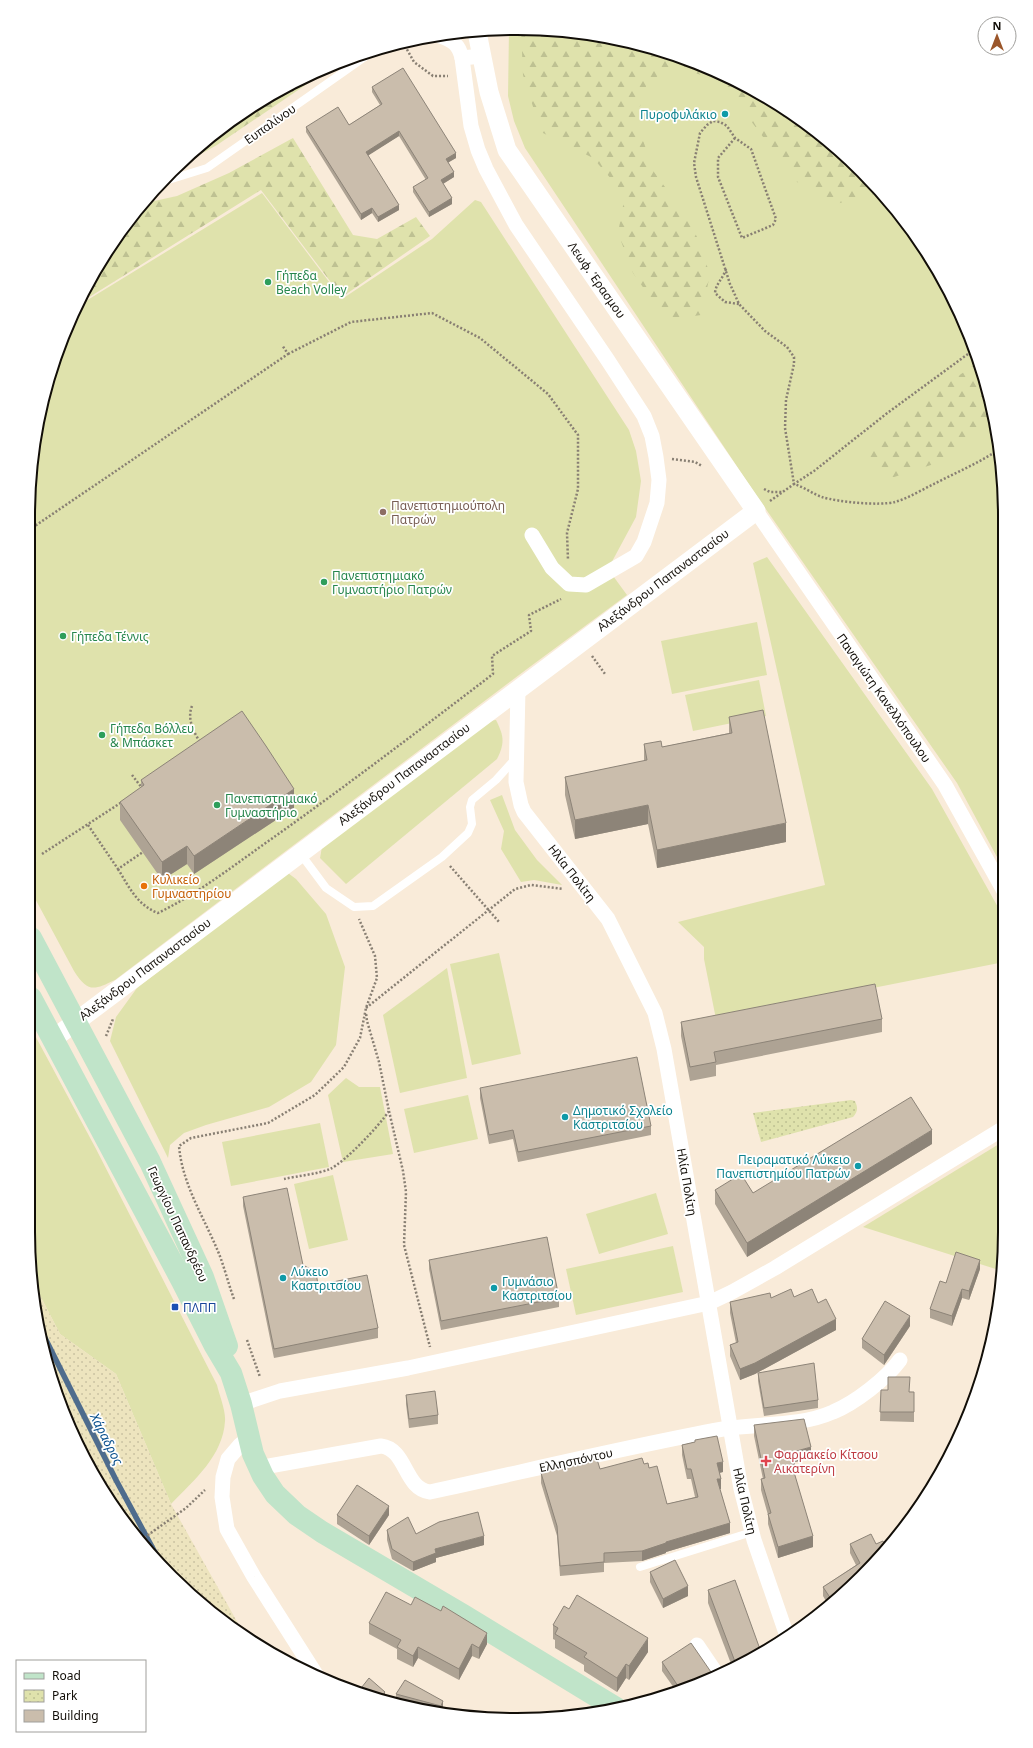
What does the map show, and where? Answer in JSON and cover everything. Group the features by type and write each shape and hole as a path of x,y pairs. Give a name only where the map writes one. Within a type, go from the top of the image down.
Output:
{"main road":[{"name":"Γεωργίου Παπανδρέου","path":"35,945 150,1162 192,1251 221,1327 229,1354 231,1373"},
{"name":"Γεωργίου Παπανδρέου","path":"35,1005 159,1237 215,1346 231,1373"},
{"path":"231,1373 242,1404 249,1438 258,1468 275,1494 288,1507 310,1525 463,1614 610,1704"}],"street":[{"name":"Λεωφ. Έρασμου","path":"478,37 489,92 507,150 756,510"},
{"path":"449,40 455,42 460,49 471,126 478,150 508,211 644,416 652,436 654,447 659,480 657,503 644,542 636,556 586,585 569,584 552,568 532,534"},
{"path":"462,58 481,56"},
{"name":"Αλεξάνδρου Παπαναστασίου","path":"53,1039 756,510"},
{"name":"Παναγιώτη Κανελλόπουλου","path":"756,510 945,785 998,879"},
{"name":"Ηλία Πολίτη","path":"518,689 516,782 524,812 608,919 655,1013 664,1049 741,1489 752,1532 785,1631"},
{"path":"242,1404 280,1391 386,1372 709,1303 775,1268 998,1132"},
{"name":"Ελλησπόντου","path":"258,1468 381,1446 389,1447 395,1452 415,1486 421,1491 430,1492 666,1440 731,1428 796,1421 833,1412 846,1406 885,1377 900,1360"},
{"path":"249,1438 240,1445 228,1459 222,1477 222,1497 227,1529 254,1578 311,1666"},
{"path":"697,1645 714,1670"}],"lane":[{"name":"Ευπαλίνου","path":"174,178 207,168 356,63"},
{"path":"300,852 326,888 354,907 372,906 442,857 468,833 472,824 470,807 472,800 496,780 517,757"},
{"path":"640,1567 752,1532"}],"path":[{"path":"406,48 414,62 432,76 464,76"},
{"path":"735,138 718,158 718,177 742,238 773,225 776,219 751,149 735,138 727,126 720,122 713,121 707,125 700,133 694,163 699,190 733,292 739,304 765,331 787,347 794,357 794,364 786,400 785,428 794,484"},
{"path":"726,269 724,275 716,284 715,293 725,302 739,304"},
{"path":"35,526 288,354 351,322 432,314 480,338 548,394 578,435 578,489 567,533 569,584"},
{"path":"282,346 288,354"},
{"path":"756,510 814,471 886,414 969,353"},
{"path":"654,447 661,455 670,459 695,462 708,469"},
{"path":"794,484 821,496 833,499 872,503 894,502 915,493 994,453"},
{"path":"761,486 770,492 784,492"},
{"path":"88,825 135,896 147,909 158,913 175,905 204,887 342,788 493,674 492,656 531,631 529,616 586,585"},
{"path":"589,651 605,674"},
{"path":"192,706 189,713 194,731 203,748"},
{"path":"132,775 142,789"},
{"path":"136,793 148,785"},
{"path":"35,858 124,801"},
{"path":"118,869 143,852"},
{"path":"442,857 499,922"},
{"path":"366,1008 516,889 531,885 568,890"},
{"path":"217,1251 180,1163 179,1146 192,1138 268,1123 315,1095 344,1066 360,1038 366,1008 377,978 375,956 354,907"},
{"path":"366,1008 367,1022 379,1062 389,1111 402,1161 406,1192 404,1245 431,1350"},
{"path":"284,1179 330,1169 346,1157 374,1130 389,1111"},
{"path":"144,1537 186,1508 209,1487"}],"green space":[{"path":"509,35 548,36 610,44 641,51 701,72 729,85 784,116 834,154 879,199 917,249 948,304 961,332 982,392 994,454 998,516 998,859 957,783 756,495 525,148 514,121 508,96"},
{"path":"521,35 579,39 610,44 641,51 671,61 701,72 729,85 784,116 834,154 874,194 836,204 797,182 729,92 704,76 674,66 647,83 636,120 654,172 687,217 699,241 710,275 701,315 666,320 633,273 618,233 625,195 593,158 541,132 523,75"},
{"path":"309,83 217,145 196,157 249,116"},
{"path":"293,138 353,235 377,239 416,217 430,236 342,297 261,190 88,298 116,249 152,201 177,196 229,173"},
{"name":"Πανεπιστημιακό Γυμναστήριο Πατρών","path":"262,193 342,299 432,239 475,200 481,202 629,430 636,451 641,481 636,517 608,569 627,595 115,980 102,986 92,988 83,983 74,971 35,898 36,485 44,423 51,392 72,332 87,300"},
{"path":"973,366 982,392 989,421 976,433 937,463 888,479 861,456 915,406"},
{"path":"767,557 932,789 998,907 998,963 716,1019 704,959 704,947 678,922 825,885 753,563"},
{"path":"757,622 767,675 672,694 661,641"},
{"path":"759,680 766,716 693,731 685,695"},
{"path":"496,720 502,735 502,744 497,759 346,884 320,858 322,847 487,721"},
{"path":"502,795 515,830 537,860 562,885 534,880 521,882 501,849 504,831 490,800"},
{"path":"288,873 296,879 326,914 345,967 336,1045 311,1082 269,1107 206,1125 184,1133 170,1145 168,1158 110,1041 116,1017 137,988"},
{"path":"499,953 521,1054 472,1065 450,964"},
{"path":"447,968 467,1078 400,1093 383,1015"},
{"path":"35,1035 95,1147 217,1385 225,1417 223,1434 219,1445 206,1467 171,1504 116,1374 60,1334 39,1293 36,1263"},
{"path":"346,1078 359,1087 380,1087 393,1154 343,1162 328,1095"},
{"path":"468,1095 478,1139 414,1153 404,1109"},
{"path":"851,1100 855,1101 857,1108 857,1111 853,1117 761,1142 753,1113"},
{"path":"320,1123 329,1167 231,1186 222,1142"},
{"path":"998,1145 996,1269 863,1227"},
{"path":"333,1175 348,1240 309,1249 294,1184"},
{"path":"656,1193 668,1234 599,1254 586,1214"},
{"path":"673,1246 683,1292 576,1315 566,1269"}],"sand":[{"path":"39,1293 60,1334 116,1374 171,1504 239,1624 199,1594 176,1572 154,1549 116,1499 85,1444 72,1416 51,1356"}],"building":[{"path":"403,68 456,153 446,159 454,172 441,180 452,198 429,212 413,187 428,178 399,131 366,152 399,205 378,217 372,208 361,214 306,127 338,107 349,125 382,104 372,87"},
{"path":"763,710 786,823 657,850 648,805 575,820 565,777 647,760 644,744 661,741 662,747 732,733 729,717"},
{"name":"Πανεπιστημιακό Γυμναστήριο","path":"242,711 294,789 194,856 187,846 162,862 120,802 144,785 141,780"},
{"path":"875,984 882,1019 714,1052 716,1062 690,1067 681,1022"},
{"name":"Δημοτικό Σχολείο Καστριτσίου","path":"637,1057 651,1126 518,1152 513,1130 489,1135 480,1088"},
{"name":"Πειραματικό Λύκειο Πανεπιστημίου Πατρών","path":"911,1097 932,1130 747,1243 715,1190 741,1174 753,1193"},
{"name":"Λύκειο Καστριτσίου","path":"287,1188 303,1265 316,1272 318,1285 367,1275 378,1328 274,1349 243,1197"},
{"name":"Γυμνάσιο Καστριτσίου","path":"547,1237 559,1298 441,1321 429,1260"},
{"path":"956,1252 980,1260 969,1291 962,1289 952,1316 930,1309 940,1281 946,1283"},
{"path":"791,1289 794,1297 812,1289 818,1303 826,1299 836,1319 755,1363 740,1369 730,1345 738,1342 730,1302 770,1293 771,1298"},
{"path":"885,1301 910,1316 884,1355 862,1339"},
{"path":"814,1363 818,1400 764,1408 758,1373"},
{"path":"888,1377 910,1377 909,1392 914,1392 914,1412 880,1412 881,1390 888,1390"},
{"path":"435,1391 438,1415 409,1419 406,1395"},
{"path":"804,1419 811,1447 793,1452 795,1461 791,1462 813,1536 778,1547 768,1514 771,1513 761,1479 765,1478 754,1425"},
{"path":"717,1436 723,1462 717,1463 721,1479 717,1479 730,1523 666,1542 642,1551 604,1553 604,1562 560,1566 557,1526 541,1473 596,1456 600,1469 642,1458 644,1464 648,1463 649,1468 657,1466 667,1504 698,1497 691,1469 687,1469 682,1445 695,1442 695,1440"},
{"path":"357,1485 389,1506 369,1536 337,1515"},
{"path":"478,1512 484,1536 435,1549 436,1553 413,1562 392,1549 387,1530 408,1517 416,1534 439,1522"},
{"path":"871,1534 876,1544 883,1541 884,1543 857,1572 830,1597 823,1587 860,1563 850,1544"},
{"path":"675,1560 688,1586 663,1599 650,1572"},
{"path":"735,1580 759,1647 734,1660 708,1590"},
{"path":"386,1592 411,1605 415,1597 441,1611 443,1606 487,1633 479,1648 472,1644 459,1669 418,1647 413,1656 397,1647 401,1640 369,1623"},
{"path":"577,1595 648,1638 629,1666 626,1664 617,1678 584,1657 587,1653 555,1634 558,1628 553,1625 564,1606 569,1609"},
{"path":"691,1643 711,1672 677,1685 662,1662"},
{"path":"369,1678 385,1692 383,1694 362,1687"},
{"path":"405,1680 443,1701 441,1706 396,1694"}],"waterway":[{"name":"Χάραδρος","path":"49,1345 116,1480 151,1546"}],"place":[{"name":"Πυροφυλάκιο","path":"725,114"},
{"name":"Γήπεδα Beach Volley","path":"268,282"},
{"name":"Πανεπιστημιούπολη Πατρών","path":"383,512"},
{"name":"Πανεπιστημιακό Γυμναστήριο Πατρών","path":"324,582"},
{"name":"Γήπεδα Τέννις","path":"63,636"},
{"name":"Γήπεδα Βόλλευ & Μπάσκετ","path":"102,735"},
{"name":"Πανεπιστημιακό Γυμναστήριο","path":"217,805"},
{"name":"Κυλικείο Γυμναστηρίου","path":"144,886"},
{"name":"Δημοτικό Σχολείο Καστριτσίου","path":"565,1117"},
{"name":"Πειραματικό Λύκειο Πανεπιστημίου Πατρών","path":"858,1166"},
{"name":"Λύκειο Καστριτσίου","path":"283,1278"},
{"name":"Γυμνάσιο Καστριτσίου","path":"494,1288"},
{"name":"ΠΛΠΠ","path":"175,1307"},
{"name":"Φαρμακείο Κίτσου Αικατερίνη","path":"766,1461"}]}
